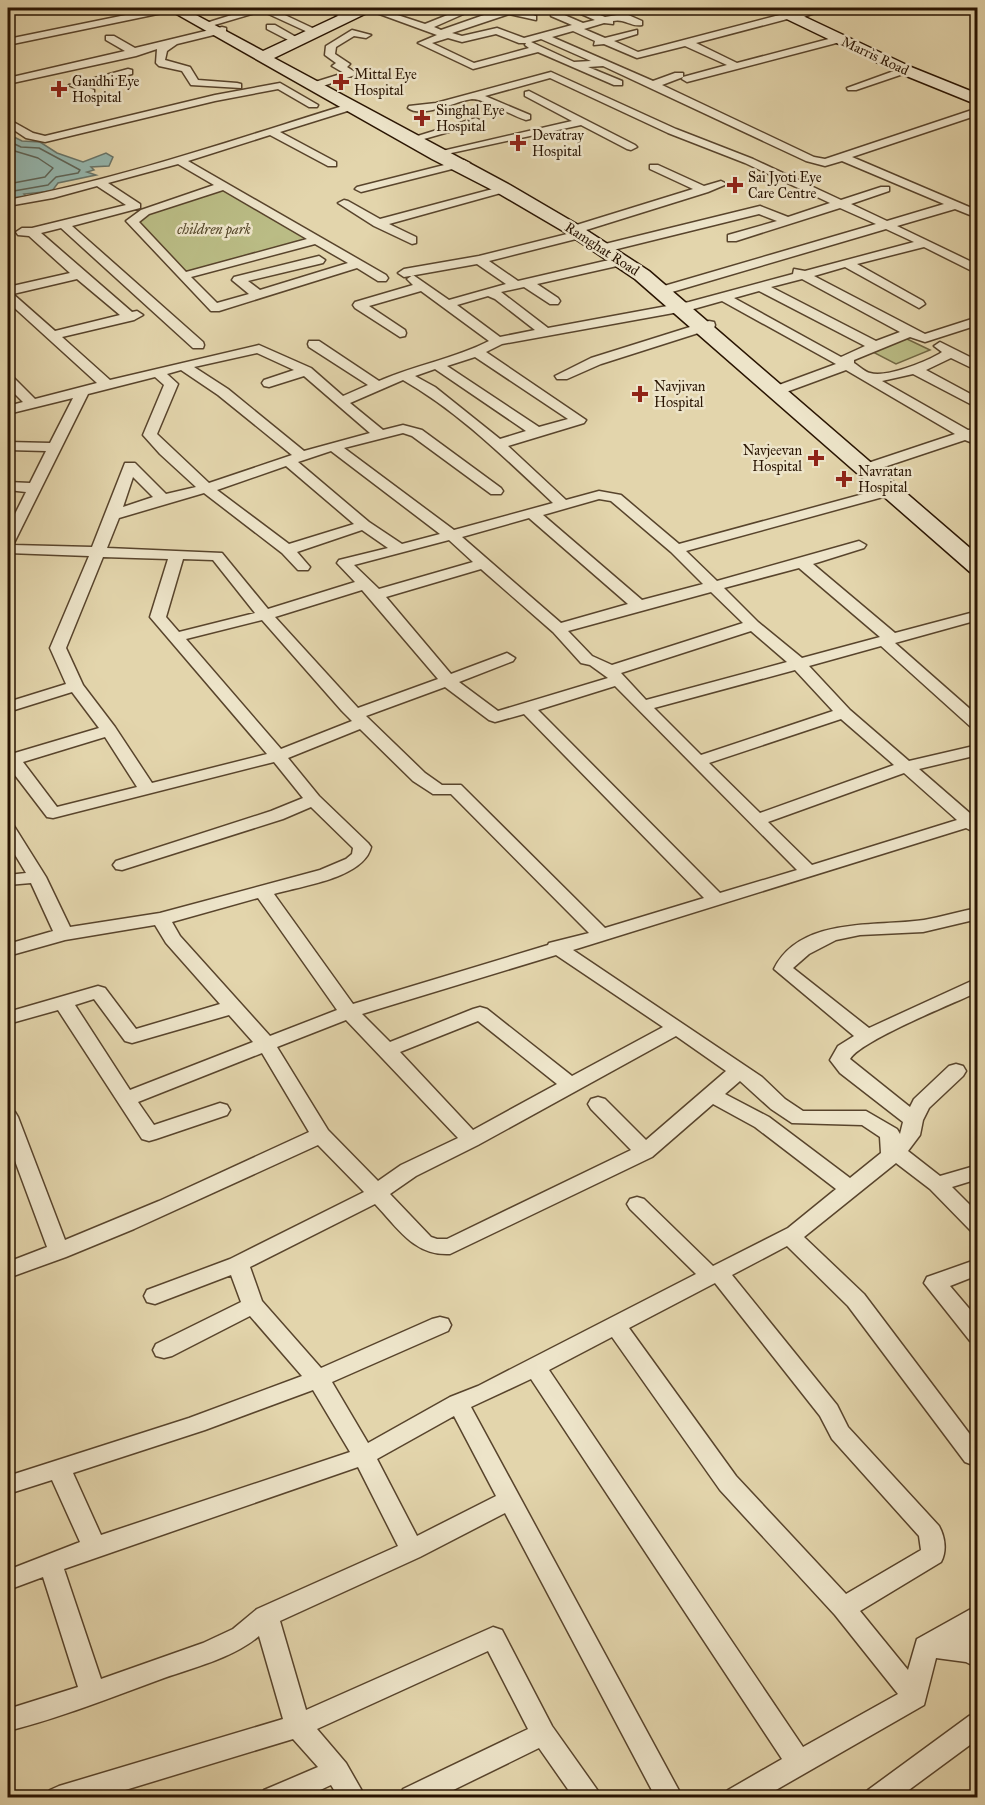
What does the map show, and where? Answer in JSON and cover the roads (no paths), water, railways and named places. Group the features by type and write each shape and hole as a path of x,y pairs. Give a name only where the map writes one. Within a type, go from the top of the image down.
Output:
{"main road":[{"name":"Ramghat Road","path":"172,8 216,28"},
{"name":"Ramghat Road","path":"184,8 578,231"},
{"path":"266,56 367,8"},
{"name":"Marris Road","path":"775,8 905,70 978,100"},
{"name":"Ramghat Road","path":"312,81 353,106 417,138 649,274 889,491 978,567"},
{"name":"Ramghat Road","path":"616,254 686,307"},
{"name":"Ramghat Road","path":"706,327 784,388 978,554"}],"street":[{"path":"8,10 18,8"},
{"path":"8,42 172,8"},
{"path":"8,81 136,53 216,28 262,8 316,32"},
{"path":"327,8 347,16"},
{"path":"367,8 462,39 497,32 523,41 572,65 618,83"},
{"path":"425,27 472,8"},
{"path":"574,8 633,32 575,50"},
{"path":"618,8 628,12 644,8"},
{"path":"555,14 603,41 636,56 820,8"},
{"path":"532,18 513,9 423,43 473,66 539,49"},
{"path":"523,41 621,16 638,23"},
{"path":"271,27 298,41"},
{"path":"8,122 30,136 45,139 215,98 353,74 337,66 345,64 330,55 331,46 352,33 366,35"},
{"path":"542,36 605,62 810,159 825,163 978,111"},
{"path":"110,38 136,53"},
{"path":"650,85 840,39"},
{"path":"173,42 162,50 160,61 163,64 186,69 195,83 220,87 280,86 313,105"},
{"path":"686,42 736,66"},
{"path":"412,108 439,105 534,81 572,65 605,62 629,52"},
{"path":"90,92 74,86 128,72 105,59"},
{"path":"492,61 534,81"},
{"path":"852,88 905,70"},
{"path":"551,75 672,131 749,161 844,204 978,270"},
{"path":"529,94 631,147"},
{"path":"474,95 526,117"},
{"path":"417,138 479,119 452,101"},
{"path":"439,105 461,114"},
{"path":"8,203 98,183 353,106"},
{"path":"361,189 582,122"},
{"path":"272,132 332,164"},
{"path":"844,158 970,211"},
{"path":"179,160 382,278"},
{"path":"654,167 704,190"},
{"path":"98,183 136,206 27,232 130,317"},
{"path":"498,341 404,273 479,260 578,231 721,184"},
{"path":"224,186 145,212 132,221 215,308 358,264"},
{"path":"378,223 504,189"},
{"path":"732,238 885,189"},
{"path":"344,203 412,240"},
{"path":"668,289 955,205"},
{"path":"448,304 521,284 760,210 788,221"},
{"path":"63,224 198,345"},
{"path":"183,276 317,240"},
{"path":"341,402 404,375 477,352 498,341 686,307 925,243"},
{"path":"769,258 978,367"},
{"path":"257,294 238,280 319,260"},
{"path":"479,260 554,302"},
{"path":"846,263 919,304"},
{"path":"8,291 79,275"},
{"path":"399,333 359,305 423,286"},
{"path":"761,287 875,346"},
{"path":"488,292 499,296 546,333"},
{"path":"8,297 107,385"},
{"path":"725,298 974,435"},
{"path":"52,336 157,310"},
{"path":"926,338 978,321"},
{"path":"562,376 596,361 706,327"},
{"path":"847,364 848,358 910,333"},
{"path":"314,344 378,386"},
{"path":"8,410 259,349 306,371 380,434"},
{"path":"477,352 579,420 498,444"},
{"path":"870,378 880,378 914,369 946,356 950,352"},
{"path":"436,364 538,433"},
{"path":"784,388 847,364"},
{"path":"184,366 223,392 303,457"},
{"path":"914,369 978,404"},
{"path":"269,383 306,371"},
{"path":"157,372 171,384 150,435 208,488 287,550 303,567"},
{"path":"404,375 430,390 498,444 562,504"},
{"path":"8,380 32,404"},
{"path":"8,542 83,391"},
{"path":"113,515 208,488 333,446 403,429 412,430 496,491"},
{"path":"873,466 974,435"},
{"path":"8,446 56,447"},
{"path":"333,446 453,536 558,629 587,660 594,661 614,675 809,872"},
{"path":"289,462 364,525 400,549"},
{"path":"147,789 109,730 75,686 57,648 113,515 130,466 163,499"},
{"path":"8,486 36,488"},
{"path":"676,549 889,491"},
{"path":"753,625 527,708 495,717 449,682 344,563 453,536 599,495 616,498 676,549 753,625 799,664 844,713 905,767 974,823"},
{"path":"532,513 638,604"},
{"path":"287,550 364,525"},
{"path":"558,629 638,604 717,587 803,563 859,544"},
{"path":"8,549 217,556 265,615 359,718 419,777 439,790 454,789 602,934"},
{"path":"8,950 64,934 161,919 263,892 326,874 352,863 360,856 362,848 313,800 158,617 177,555"},
{"path":"177,637 486,563"},
{"path":"803,563 890,637"},
{"path":"643,706 890,637 978,615"},
{"path":"890,637 886,644 978,726"},
{"path":"109,730 10,760 53,813 278,756 359,718 507,658"},
{"path":"8,706 75,686"},
{"path":"527,708 716,900"},
{"path":"698,761 844,713"},
{"path":"756,820 860,785 905,767 978,750"},
{"path":"122,865 277,815 313,800"},
{"path":"126,1098 349,1012 556,947 974,823"},
{"path":"8,830 37,877 64,934"},
{"path":"8,880 37,877"},
{"path":"263,892 349,1012 471,1140"},
{"path":"867,1038 783,969 786,961 829,935 848,930 922,926 978,913"},
{"path":"161,919 172,939 266,1044 321,1135 424,1242 435,1247 450,1246 645,1152 740,1071"},
{"path":"556,947 740,1071 778,1104 800,1118 866,1118 890,1134 893,1154 937,1184 978,1226"},
{"path":"913,1120 840,1060 845,1051 867,1038 978,984"},
{"path":"8,1018 98,992 132,1036 232,1007"},
{"path":"63,1002 150,1134 220,1110"},
{"path":"387,1050 480,1013 571,1085"},
{"path":"155,1296 238,1264 378,1194 384,1186 399,1177 677,1027"},
{"path":"8,1580 94,1547 364,1456 458,1403 486,1392 789,1236 893,1154 910,1135 913,1120 921,1104 956,1071"},
{"path":"713,1096 762,1122 850,1189"},
{"path":"598,1104 645,1152"},
{"path":"8,1117 59,1252"},
{"path":"8,1270 59,1252 201,1192 321,1135"},
{"path":"937,1184 978,1172"},
{"path":"638,1204 715,1274 829,1412 840,1433 932,1533 933,1555 844,1608"},
{"path":"789,1236 856,1300 973,1456 978,1454"},
{"path":"238,1264 253,1305 318,1379 364,1456 412,1550"},
{"path":"978,1267 935,1283 978,1335"},
{"path":"164,1350 253,1305"},
{"path":"8,1485 197,1424 318,1379 440,1325"},
{"path":"616,1326 728,1483 844,1608 915,1696"},
{"path":"535,1367 799,1763"},
{"path":"458,1403 670,1797"},
{"path":"60,1469 94,1547"},
{"path":"8,1720 93,1693 212,1650 242,1636 266,1616 412,1550 511,1499"},
{"path":"51,1564 93,1693"},
{"path":"737,1797 915,1696 926,1646 978,1615"},
{"path":"266,1616 298,1726 337,1771 353,1797"},
{"path":"953,1629 975,1655"},
{"path":"59,1797 298,1726 493,1637 543,1734 590,1797"},
{"path":"926,1646 975,1655"},
{"path":"877,1797 978,1724"},
{"path":"412,1797 543,1734"},
{"path":"273,1797 337,1771"}],"water":[{"path":"8,134 22,141 40,142 57,153 83,162 106,153 113,157 109,166 91,167 94,170 87,172 96,175 58,183 52,191 24,194 27,197 8,198"}],"place":[{"name":"Mittal Eye Hospital","path":"341,82"},
{"name":"Gandhi Eye Hospital","path":"59,89"},
{"name":"Singhal Eye Hospital","path":"422,118"},
{"name":"Devatray Hospital","path":"518,143"},
{"name":"Sai Jyoti Eye Care Centre","path":"735,185"},
{"name":"Navjivan Hospital","path":"640,394"},
{"name":"Navjeevan Hospital","path":"816,458"},
{"name":"Navratan Hospital","path":"844,479"}],"park label":[{"name":"children park","path":"214,229"}]}
